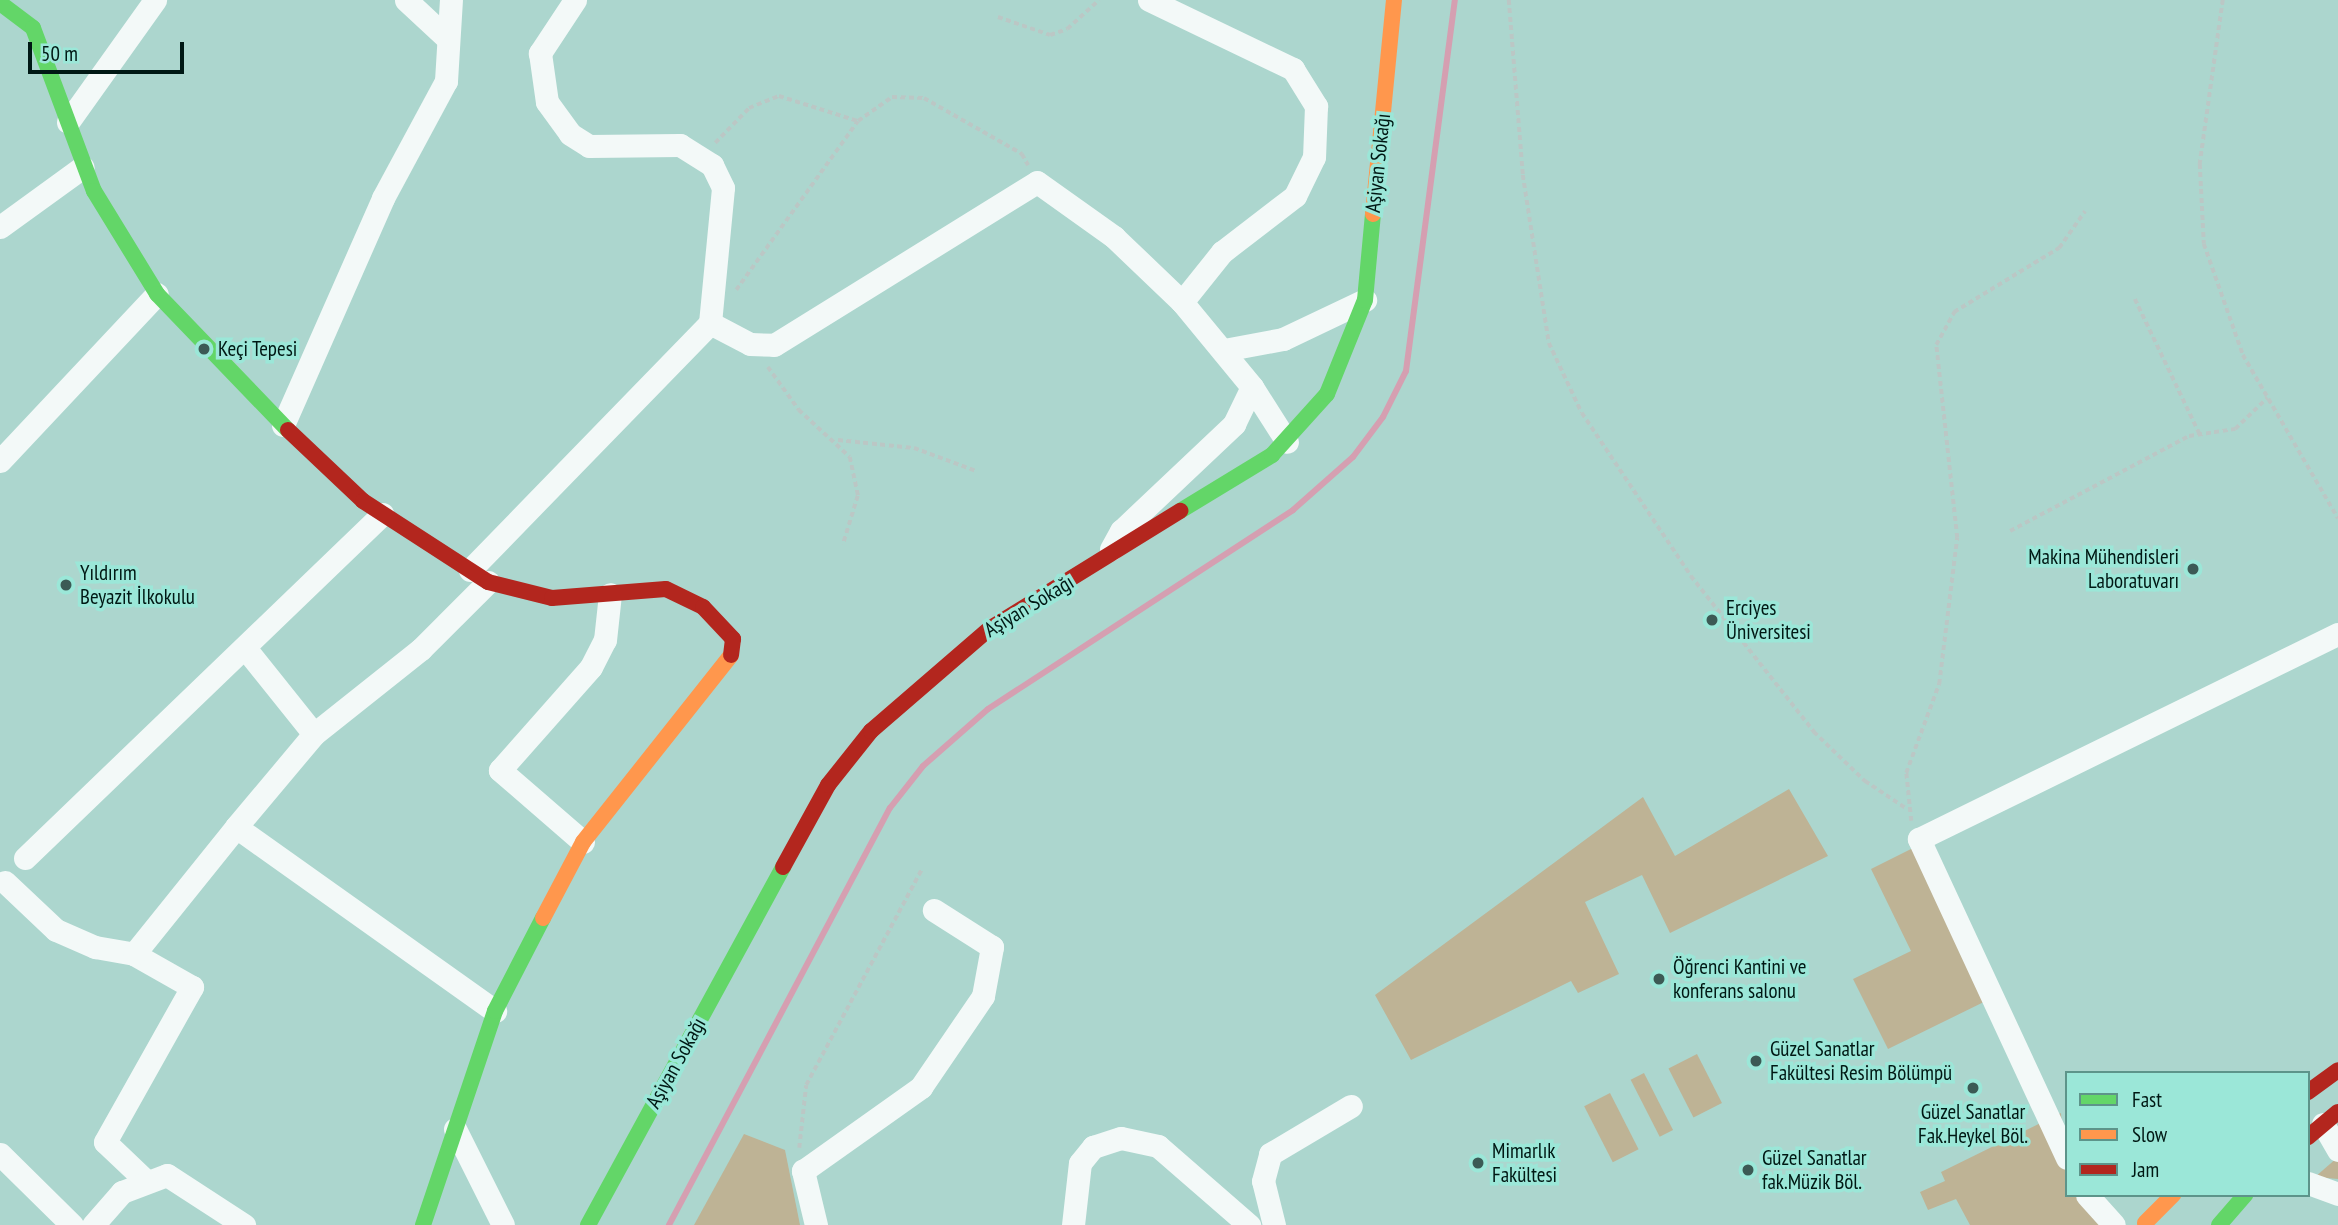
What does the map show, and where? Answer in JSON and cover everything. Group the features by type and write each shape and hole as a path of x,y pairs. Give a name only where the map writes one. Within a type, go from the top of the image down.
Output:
{"street":[{"path":"68,122 155,0"},
{"path":"407,0 448,39"},
{"path":"283,425 383,198 446,80 451,0"},
{"path":"134,954 314,734 403,664 479,576 710,323 723,188 702,156 668,144 600,148 563,126 542,89 538,61 547,36 575,0"},
{"path":"1149,0 1192,10 1293,69 1313,95 1317,123 1314,157 1295,196 1222,252 1182,302"},
{"name":"Aşiyan Sokağı","path":"588,1225 849,758 953,655 1110,558 1287,442 1342,369 1364,300 1394,0"},
{"path":"0,3 33,28 83,167 110,223 158,294 204,349 283,425 383,514 479,576 552,598 610,594 651,587 686,596 730,634 734,653 583,842 495,1011 423,1225"},
{"path":"0,228 83,167"},
{"path":"710,323 758,347 779,342 1037,182 1114,237 1182,302 1252,387 1287,442"},
{"path":"0,461 158,294"},
{"path":"1224,350 1283,340 1364,300"},
{"path":"1110,558 1121,531 1234,424 1252,387"},
{"path":"25,858 383,514"},
{"path":"583,842 499,770 591,667 607,633 610,594"},
{"path":"2065,1154 1919,838 2338,634"},
{"path":"245,648 314,734"},
{"path":"236,827 495,1011"},
{"path":"5,883 56,930 95,947 134,954 192,987 105,1142 145,1180"},
{"path":"817,1225 803,1171 921,1087 975,1013 989,978 992,947 934,910"},
{"path":"2310,1091 2338,1070"},
{"path":"1274,1225 1263,1181 1270,1154 1351,1106"},
{"path":"2323,1124 2338,1150"},
{"path":"455,1129 503,1225"},
{"path":"1073,1225 1080,1163 1093,1147 1121,1138 1158,1146 1248,1225"},
{"path":"0,1154 72,1225"},
{"path":"93,1225 111,1201 145,1180 167,1175 244,1225"},
{"path":"2310,1184 2338,1194"},
{"path":"2089,1197 2114,1225"},
{"path":"2142,1224 2171,1197"},
{"path":"2219,1225 2243,1197"},
{"path":"2142,1224 2170,1225"}],"path":[{"path":"998,17 1049,34 1067,29 1099,0"},
{"path":"1509,0 1523,176 1549,343 1582,413 1691,576 1814,732 1865,781 1907,809 1906,773 1939,684 1955,576 1955,484 1936,345 1954,312 2059,248 2085,211"},
{"path":"2223,0 2202,137 2201,218 2218,294 2267,398 2308,458 2338,518"},
{"path":"710,323 858,121 892,96 916,95 1022,154 1037,182"},
{"path":"702,156 749,108 769,98 798,97 858,121"},
{"path":"2135,299 2201,437"},
{"path":"758,347 799,410 836,440 857,483 856,514 844,545"},
{"path":"2010,531 2189,436 2201,437 2235,429 2267,398"},
{"path":"836,440 914,447 976,471"},
{"path":"803,1171 798,1121 807,1085 922,869"}],"shaded area":[{"path":"1789,789 1828,856 1670,933 1642,875 1585,902 1619,974 1578,993 1571,981 1411,1060 1375,995 1643,797 1675,856"},
{"path":"1919,845 1994,997 1888,1049 1853,979 1911,951 1871,869"},
{"path":"1697,1054 1722,1103 1693,1118 1668,1069"},
{"path":"1644,1073 1673,1130 1660,1137 1631,1080"},
{"path":"1610,1093 1639,1149 1613,1162 1584,1106"},
{"path":"2061,1113 2065,1197 2100,1197 2113,1225 1970,1225 1956,1199 1928,1210 1920,1192 1945,1181 1941,1172"},
{"path":"744,1134 785,1150 800,1225 694,1225"},
{"path":"2338,1157 2338,1179 2315,1177"}],"waterway":[{"path":"669,1225 890,808 923,766 988,709 1293,510 1353,457 1383,417 1406,371 1455,0"}],"traffic: fast":[{"path":"0,3 33,28 94,191 157,294 288,430"},
{"path":"1180,511 1272,455 1327,394 1365,300 1373,214"},
{"path":"588,1225 783,867"},
{"path":"423,1225 495,1011 543,918"},
{"path":"2219,1225 2243,1197"}],"traffic: slow":[{"path":"1373,214 1394,0"},
{"path":"543,918 583,842 731,655"},
{"path":"2145,1223 2171,1197"}],"traffic: jam":[{"path":"288,430 363,501 488,582 552,598 666,589 703,607 733,639 731,655"},
{"path":"783,867 828,785 871,731 989,629 1180,511"},
{"path":"2310,1091 2338,1070"},
{"path":"2310,1135 2338,1112"}],"place":[{"name":"Keçi Tepesi","path":"204,349"},
{"name":"Makina Mühendisleri Laboratuvarı","path":"2193,569"},
{"name":"Yıldırım Beyazit İlkokulu","path":"66,585"},
{"name":"Erciyes Üniversitesi","path":"1712,620"},
{"name":"Öğrenci Kantini ve konferans salonu","path":"1659,979"},
{"name":"Güzel Sanatlar Fakültesi Resim Bölümpü","path":"1756,1061"},
{"name":"Güzel Sanatlar Fak.Heykel Böl.","path":"1973,1088"},
{"name":"Mimarlık Fakültesi","path":"1478,1163"},
{"name":"Güzel Sanatlar fak.Müzik Böl.","path":"1748,1170"}]}
